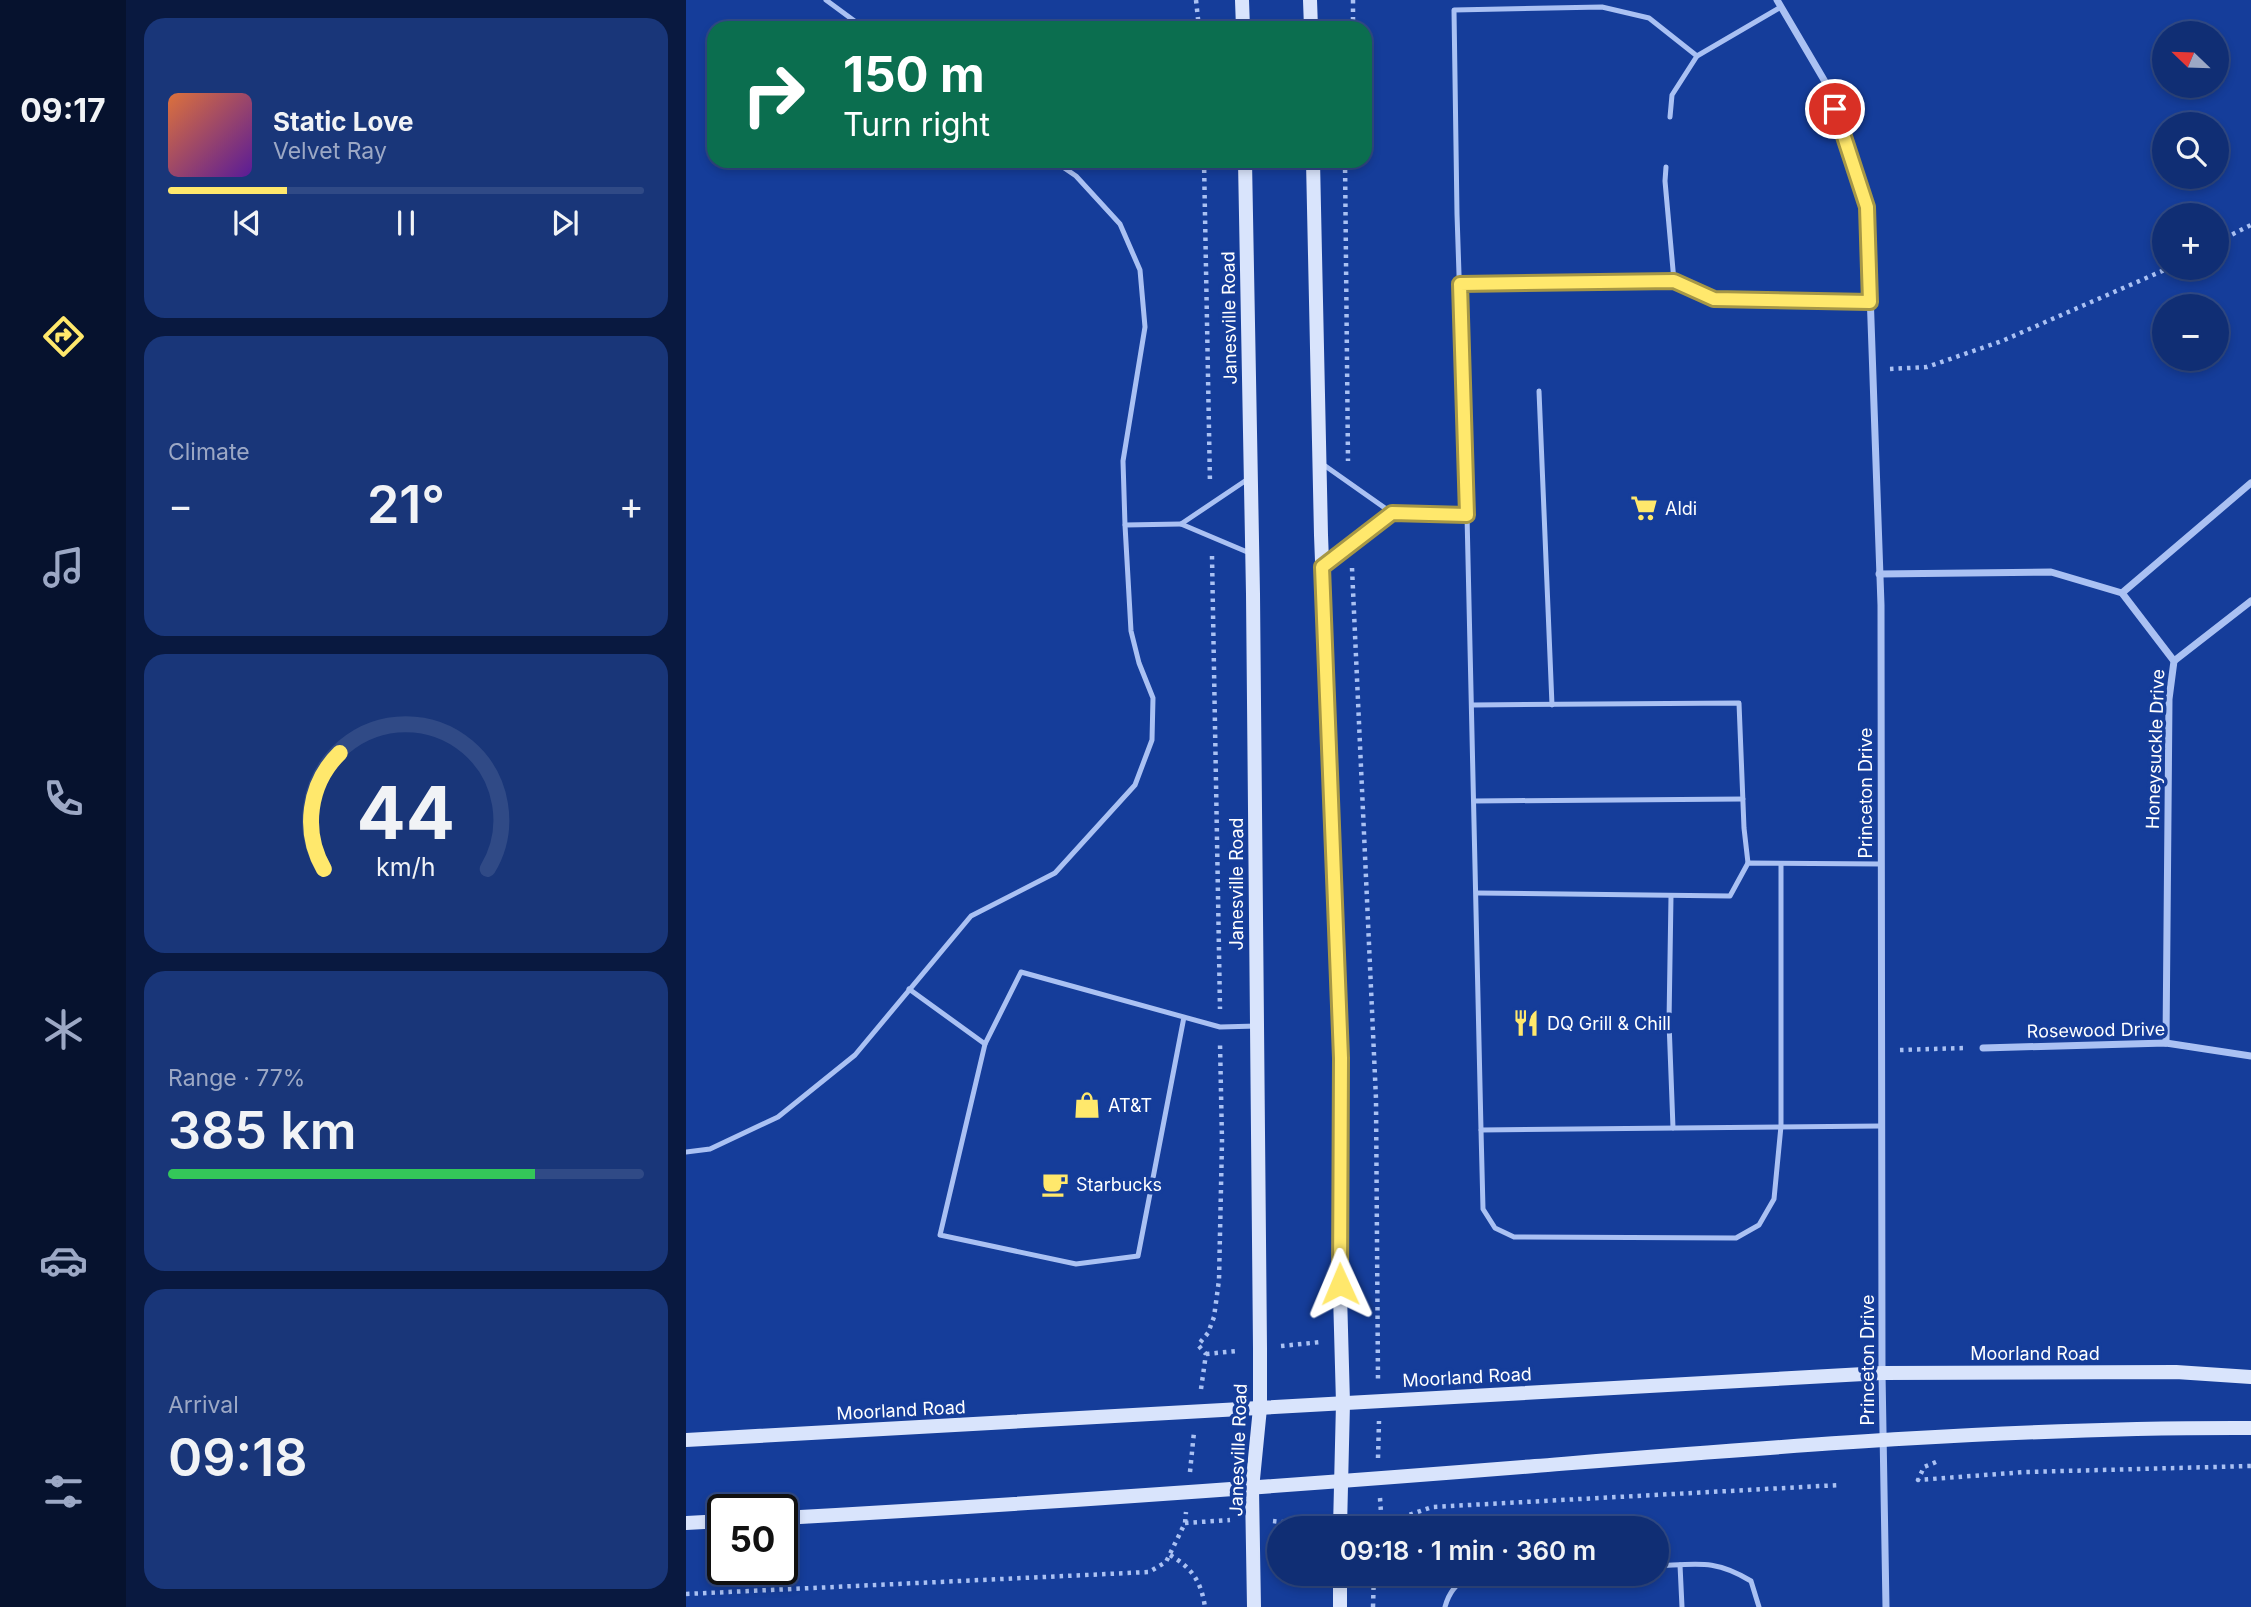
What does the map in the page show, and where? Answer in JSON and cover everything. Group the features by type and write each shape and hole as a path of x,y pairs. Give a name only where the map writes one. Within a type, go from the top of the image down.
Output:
{"main road":[{"path":"1242,0 1242,21"},
{"path":"1310,0 1311,21"},
{"name":"Janesville Road","path":"1245,168 1260,1348 1260,1408 1252,1489 1254,1607"},
{"path":"1313,168 1322,567 1341,1058 1339,1257 1343,1403 1340,1516"},
{"name":"Moorland Road","path":"686,1440 1882,1373 2176,1373 2251,1377"},
{"path":"798,1517 1252,1489 1883,1439 2251,1428"},
{"path":"686,1523 707,1522"},
{"path":"1340,1586 1340,1607"}],"street":[{"path":"1779,3 1788,0"},
{"name":"Princeton Drive","path":"1779,3 1827,85 1867,207 1879,574 1882,1373 1886,1607"},
{"path":"1879,574 2051,572 2122,593 2251,483"},
{"name":"Honeysuckle Drive","path":"2122,593 2174,661 2169,699 2166,1043"},
{"path":"2174,661 2251,601"},
{"name":"Rosewood Drive","path":"1983,1048 2166,1043 2251,1056"}],"lane":[{"path":"826,0 854,21"},
{"path":"1670,117 1672,95 1697,56 1779,3"},
{"path":"1697,56 1649,18 1602,6 1454,10 1483,1209 1495,1228 1514,1237 1736,1238 1759,1225 1774,1199 1781,1126 1781,864"},
{"path":"1666,167 1674,281"},
{"path":"686,1152 710,1149 778,1117 855,1055 971,916 1055,873 1135,785 1152,740 1153,698 1139,663 1131,631 1123,461 1145,327 1140,270 1120,224 1076,176 1064,168"},
{"path":"1460,284 1674,281 1714,299 1870,302"},
{"path":"1539,391 1552,705"},
{"path":"1319,462 1392,513 1467,515"},
{"path":"1181,524 1251,477"},
{"path":"1322,567 1392,513"},
{"path":"1125,525 1181,524 1252,554"},
{"path":"1472,705 1739,703 1748,863 1730,896 1477,893"},
{"path":"1474,801 1743,799"},
{"path":"1748,863 1881,864"},
{"path":"1671,896 1669,1023 1673,1128"},
{"path":"1184,1017 1139,1256 1076,1264 940,1235 985,1044 1021,972 1184,1017 1220,1027 1256,1026"},
{"path":"909,989 985,1044"},
{"path":"1481,1130 1881,1126"},
{"path":"1669,1565 1708,1563 1731,1569 1751,1581 1759,1607"},
{"path":"1680,1565 1682,1607"},
{"path":"1446,1607 1448,1598 1456,1586"}],"path":[{"path":"1196,0 1198,21"},
{"path":"1353,0 1353,21"},
{"path":"1204,168 1211,504"},
{"path":"1346,168 1349,483"},
{"path":"2229,236 2251,225"},
{"path":"1872,370 1927,367 2002,341 2152,275"},
{"path":"1206,1354 1198,1345 1208,1333 1214,1317 1219,1280 1222,1141 1211,537"},
{"path":"1351,544 1376,1099 1378,1479 1381,1516"},
{"path":"1881,1051 1983,1048"},
{"path":"1206,1354 1377,1335"},
{"path":"686,1594 834,1585 949,1583 1149,1573 1166,1562 1185,1523 1206,1354"},
{"path":"1918,1480 2026,1472 2251,1466"},
{"path":"1406,1516 1432,1507 1840,1485"},
{"path":"1170,1555 1195,1575 1203,1593 1205,1607"},
{"path":"1373,1607 1374,1586"}],"place":[{"name":"Aldi","path":"1644,508"},
{"name":"DQ Grill & Chill","path":"1526,1023"},
{"name":"AT&T","path":"1087,1105"},
{"name":"Starbucks","path":"1055,1184"}],"route":[{"path":"1340,1284 1341,1058 1322,567 1392,513 1467,515 1460,284 1674,281 1714,299 1870,302 1867,207 1835,109"}]}
